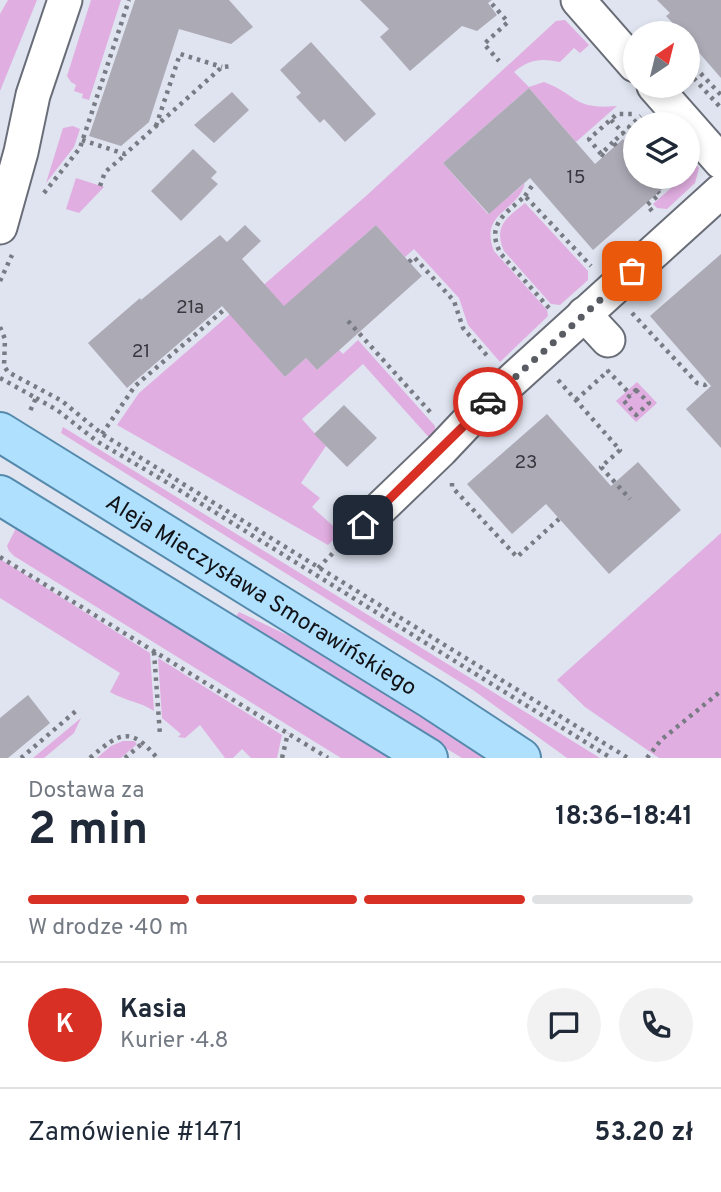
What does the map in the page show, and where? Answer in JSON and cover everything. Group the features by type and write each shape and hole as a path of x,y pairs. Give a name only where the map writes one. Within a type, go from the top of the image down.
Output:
{"main road":[{"name":"Aleja Mieczysława Smorawińskiego","path":"15,423 521,758"},
{"path":"0,495 428,758"}],"street":[{"path":"0,227 21,152 33,95 65,0"},
{"path":"578,0 623,51"},
{"path":"0,156 33,95"},
{"path":"649,100 721,162"},
{"path":"363,525 441,450 570,315 721,191"},
{"path":"570,315 608,340"}],"path":[{"path":"48,188 80,148 129,0"},
{"path":"492,4 512,27"},
{"path":"499,61 484,44 508,22"},
{"path":"156,127 180,54 222,67 233,66"},
{"path":"100,186 105,172 222,67"},
{"path":"700,73 721,95"},
{"path":"700,85 721,108"},
{"path":"611,120 623,133 603,155 589,139 617,114 649,100"},
{"path":"82,140 125,154"},
{"path":"534,183 525,196 502,217 494,235 496,245 501,254 570,315"},
{"path":"647,205 660,194 658,192"},
{"path":"525,196 591,267"},
{"path":"409,262 414,257 454,301 463,328 492,362"},
{"path":"103,434 135,386 225,309"},
{"path":"631,312 697,383 708,383"},
{"path":"348,321 432,415"},
{"path":"0,327 5,339 4,366 8,372 61,401 103,434 628,758"},
{"path":"0,378 57,410 98,443 163,480 611,758"},
{"path":"557,379 620,450 601,467 630,499"},
{"path":"636,390 649,403 636,415 624,401 636,390"},
{"path":"15,423 36,398"},
{"path":"454,474 452,487 517,557 559,519"},
{"path":"0,557 328,758"},
{"path":"153,652 160,735"},
{"path":"647,758 661,740 721,691"},
{"path":"21,758 76,712"},
{"path":"282,758 288,733"},
{"path":"90,758 110,741 131,736 144,742 158,758"},
{"path":"125,758 144,742"}],"shaded area":[{"path":"8,0 37,0 0,91 0,14"},
{"path":"91,0 121,0 89,100 74,91 76,85 67,76"},
{"path":"565,20 589,45 580,53 574,48 560,62 536,61 525,64 514,72 529,87 544,82 584,104 617,106 576,142 529,88 443,163 488,214 525,183 515,201 495,220 491,228 491,238 494,251 547,310 548,316 500,362 468,325 459,298 414,249 405,257 376,225 250,337 285,377 306,358 317,370 339,350 343,354 358,340 435,426 434,443 363,364 302,419 326,446 301,483 320,498 312,507 341,533 328,545 117,425 139,393 366,196 556,21"},
{"path":"73,126 80,129 74,147 46,183 63,128"},
{"path":"76,178 104,187 79,213 66,209"},
{"path":"670,189 689,189 667,209 657,208 653,204"},
{"path":"525,203 588,271 588,280 560,305 551,304 504,251 501,228"},
{"path":"637,382 657,403 636,422 616,401"},
{"path":"63,427 600,758 567,758 473,690 61,433"},
{"path":"17,526 394,758 341,758 14,556 7,546"},
{"path":"721,533 721,758 659,758 585,707 557,680"},
{"path":"0,559 150,653 154,711 110,692 120,673 0,598"},
{"path":"239,612 302,642 489,758 462,758 234,620"},
{"path":"158,658 282,735 277,758 251,758 242,749 233,758 225,758 200,725 185,738 178,737 181,734 162,718"},
{"path":"81,718 74,733 44,758 33,758"},
{"path":"123,741 134,741 137,744 121,758 97,758 111,746"}],"building":[{"path":"135,0 229,0 253,27 231,44 179,29 149,122 121,146 89,136"},
{"path":"360,0 492,0 488,3 497,15 477,31 462,26 410,71 380,37 389,29"},
{"path":"657,0 721,0 721,78 700,54 700,21 671,21 666,16 670,13"},
{"path":"311,42 376,114 345,142 324,119 320,123 296,97 301,93 280,70"},
{"path":"529,88 595,164 623,139 623,189 662,189 593,250 530,178 489,214 443,163"},
{"path":"232,92 249,110 214,143 194,125"},
{"path":"193,149 217,172 211,178 218,184 181,221 151,191"},
{"path":"245,225 261,241 242,259 284,306 376,225 422,276 317,370 306,358 285,377 222,306 127,388 88,343 220,235 227,242"},
{"path":"721,254 721,448 686,409 711,386 650,316"},
{"path":"344,405 377,438 347,467 314,434"},
{"path":"547,414 611,486 638,462 681,510 609,574 546,504 512,534 467,484"},
{"path":"28,695 50,723 8,758 0,758 0,718"}],"way so far":[{"path":"488,402 632,271"}],"route":[{"path":"363,525 488,402"}]}
